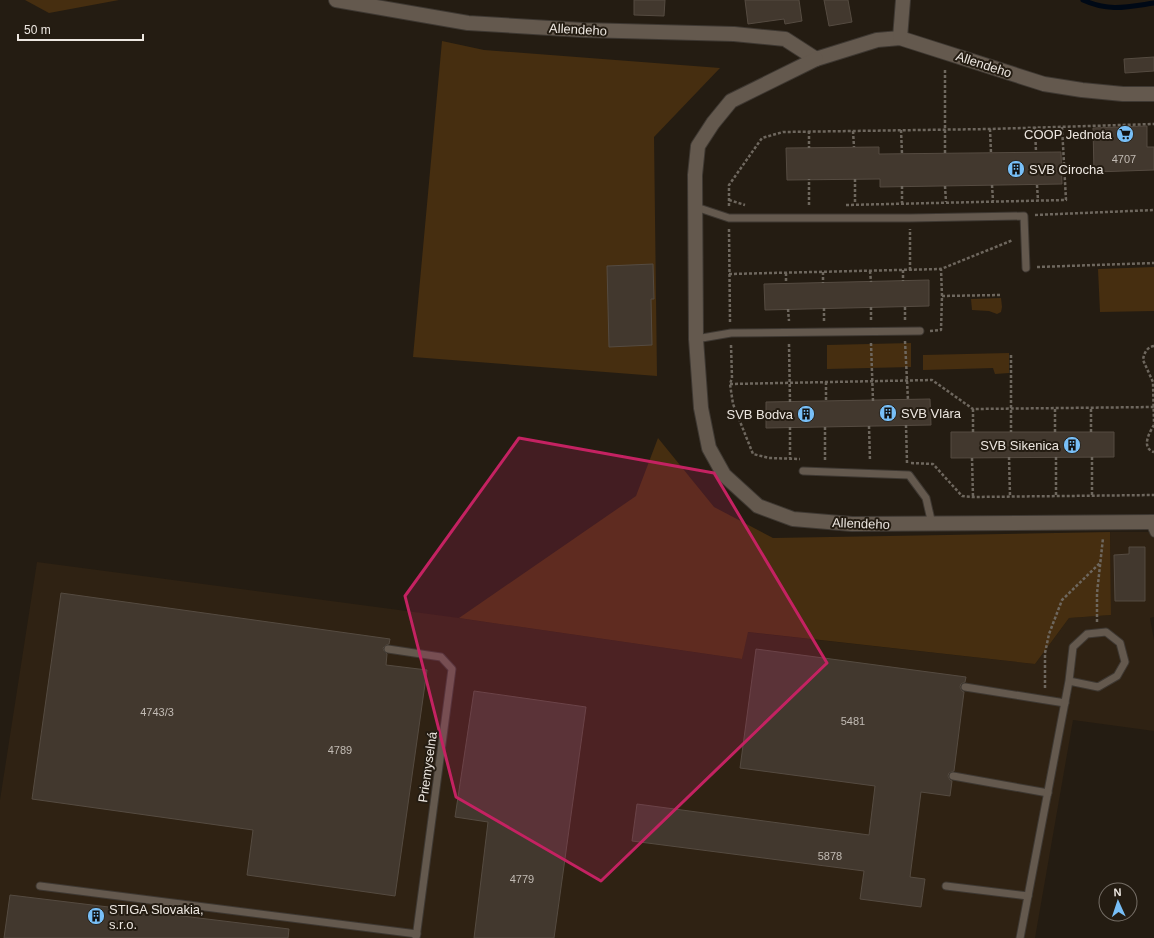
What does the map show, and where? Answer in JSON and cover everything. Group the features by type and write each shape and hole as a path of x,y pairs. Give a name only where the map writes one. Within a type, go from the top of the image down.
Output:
{"street":[{"name":"Allendeho","path":"336,0 468,23 584,30 734,34 785,39 816,59"},
{"path":"900,38 903,0"},
{"name":"Allendeho","path":"1152,526 1105,522 852,524 793,519 758,506 724,475 709,448 700,408 696,339 695,174 698,146 713,123 731,101 816,59 877,40 900,38 1044,84 1123,94 1154,94"}],"lane":[{"path":"696,207 729,218 910,218 1024,216 1026,268"},
{"path":"696,339 731,333 920,331"},
{"path":"803,471 909,475 926,498 932,524"},
{"path":"1020,938 1065,703 1073,648 1087,634 1106,632 1120,643 1125,662 1117,676 1098,687 1069,681"},
{"name":"Priemyselná","path":"388,649 441,657 452,669 417,936"},
{"path":"965,687 1065,703"},
{"path":"953,776 1048,793"},
{"path":"40,886 417,936"},
{"path":"946,886 1028,896"}],"path":[{"path":"945,63 945,153"},
{"path":"804,459 769,458 753,454 733,404 730,384 732,378 729,274 729,185 762,138 783,132 808,131 945,130 1154,124"},
{"path":"840,205 1066,200 1062,126"},
{"path":"1035,127 1036,152"},
{"path":"990,129 991,153"},
{"path":"901,130 902,154"},
{"path":"808,131 809,148"},
{"path":"854,131 854,148"},
{"path":"809,179 809,205"},
{"path":"854,179 855,204"},
{"path":"992,185 993,201"},
{"path":"1037,185 1038,200"},
{"path":"902,186 902,203"},
{"path":"945,186 946,202"},
{"path":"729,200 749,207"},
{"path":"802,205 817,205"},
{"path":"1024,216 1154,210"},
{"path":"910,218 910,270"},
{"path":"729,274 941,269 1025,235"},
{"path":"1026,268 1154,264"},
{"path":"920,331 942,330 941,269"},
{"path":"903,270 903,281"},
{"path":"870,271 870,282"},
{"path":"823,272 823,282"},
{"path":"786,273 786,283"},
{"path":"942,296 1001,295"},
{"path":"906,343 908,400"},
{"path":"871,344 873,400"},
{"path":"789,345 790,402"},
{"path":"1154,346 1149,347 1146,350 1143,360 1154,382 1154,425 1149,434 1147,445 1148,449 1154,452"},
{"path":"1011,355 1011,432"},
{"path":"730,384 932,380 973,409 1011,410 1154,407"},
{"path":"826,382 826,401"},
{"path":"973,409 973,432"},
{"path":"1054,409 1055,432"},
{"path":"1091,409 1091,432"},
{"path":"906,425 907,463"},
{"path":"869,426 870,461 877,462"},
{"path":"790,427 790,458"},
{"path":"818,459 825,460 825,427"},
{"path":"1009,457 1010,496"},
{"path":"1056,457 1056,495"},
{"path":"972,458 973,497"},
{"path":"1092,458 1092,495"},
{"path":"900,462 933,464 962,496 1154,495"},
{"path":"1097,633 1097,593 1105,522"},
{"path":"1046,700 1045,653 1049,634 1062,600 1101,562"}],"highlighted area":[{"path":"519,438 714,473 827,663 601,881 456,797 405,596"}],"shaded area":[{"path":"25,0 119,0 49,13"},
{"path":"442,41 484,50 720,68 654,137 657,376 413,357"},
{"path":"1154,267 1154,311 1100,312 1098,269"},
{"path":"1001,298 1001,312 997,314 989,311 972,310 971,299"},
{"path":"911,343 911,367 827,369 827,345"},
{"path":"1009,353 1009,373 995,374 993,368 923,370 923,355"},
{"path":"658,438 714,507 773,538 1110,532 1111,615 1069,618 1035,664 748,632 742,659 459,618 636,496"},
{"path":"1110,532 1154,532 1154,617 1150,618 1154,640 1154,731 1073,720 1035,938 0,938 0,800 37,562 459,618 742,659 747,632 1035,664 1069,618 1111,615"}],"building":[{"path":"634,0 665,0 664,16 634,15"},
{"path":"745,0 799,0 802,21 785,24 784,19 748,24"},
{"path":"824,0 848,0 852,22 829,26"},
{"path":"1154,57 1154,71 1125,73 1124,59"},
{"path":"1147,126 1147,147 1154,147 1154,170 1094,172 1093,128"},
{"path":"879,147 879,154 1061,152 1062,184 880,187 880,179 787,180 786,148"},
{"path":"653,264 654,299 651,299 652,345 609,347 607,266"},
{"path":"929,280 929,306 765,310 764,284"},
{"path":"930,399 931,425 766,428 766,402"},
{"path":"951,432 1114,432 1114,457 951,458"},
{"path":"1129,547 1145,547 1145,601 1115,601 1114,555 1129,554"},
{"path":"61,593 390,639 389,644 383,648 387,654 386,665 427,670 395,896 247,875 253,830 32,799"},
{"path":"756,649 966,677 965,682 961,684 960,687 964,692 954,771 949,773 948,776 952,781 950,796 921,792 910,877 925,879 921,907 860,899 864,871 632,841 637,804 869,835 875,786 740,768"},
{"path":"474,691 586,707 554,938 474,938 488,822 455,817"},
{"name":"STIGA Slovakia, s.r.o.","path":"10,895 289,929 288,938 4,938"}],"waterway":[{"path":"1083,0 1092,4 1118,8 1154,3"}],"place":[{"name":"COOP Jednota","path":"1125,134"},
{"name":"SVB Cirocha","path":"1016,169"},
{"name":"SVB Vlára","path":"888,413"},
{"name":"SVB Bodva","path":"806,414"},
{"name":"SVB Sikenica","path":"1072,445"},
{"name":"STIGA Slovakia, s.r.o.","path":"96,916"}]}
